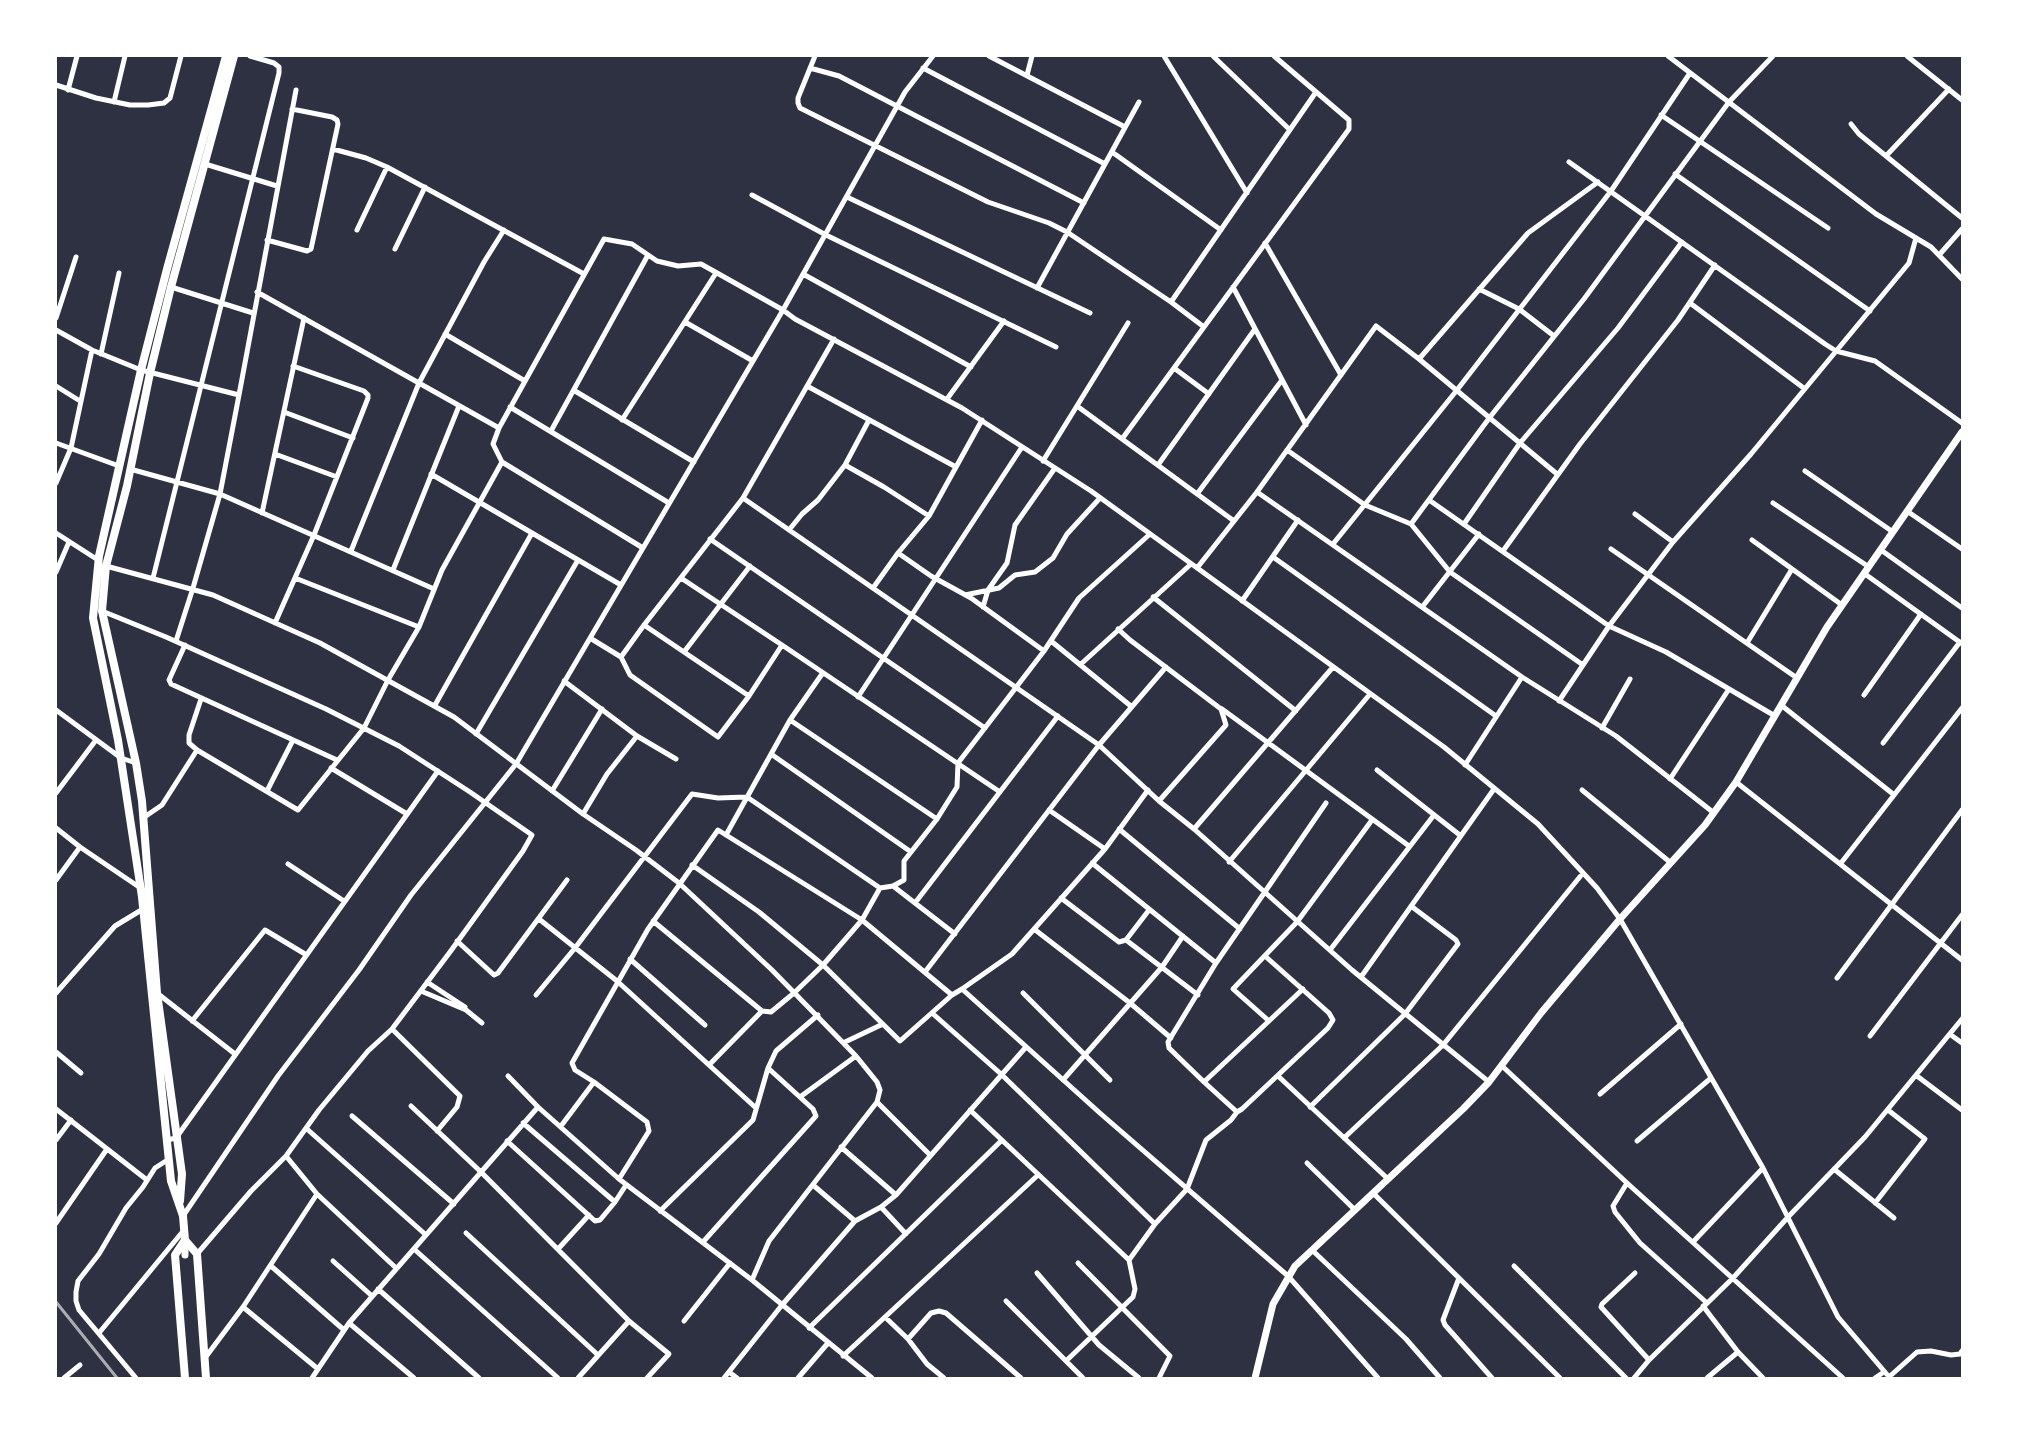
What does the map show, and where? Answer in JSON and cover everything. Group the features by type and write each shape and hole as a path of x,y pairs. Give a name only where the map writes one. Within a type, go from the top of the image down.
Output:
{"main road":[{"path":"206,1378 197,1254 185,1240 183,1216 171,1181 141,889 121,758 94,631 93,610 98,560 141,370 226,56"},
{"path":"180,1204 182,1174 157,993 150,893 136,763 102,611 106,566 130,469 150,373 234,56"},
{"path":"185,1240 175,1255 185,1378"}],"street":[{"path":"68,90 77,56"},
{"path":"114,102 125,56"},
{"path":"56,86 114,102 148,105 168,101 181,56"},
{"path":"153,578 279,73 279,67 274,63 250,56"},
{"path":"815,56 798,98 800,108 999,207 1049,223 1068,232 1204,327"},
{"path":"183,1216 278,1077 359,970 411,895 484,801 516,764 783,310 897,107 933,56"},
{"path":"989,56 1125,127"},
{"path":"1026,75 1032,56"},
{"path":"1164,56 1247,193"},
{"path":"1213,56 1290,130"},
{"path":"1122,439 1349,129 1349,120 1274,56"},
{"path":"1668,56 1876,214 1940,254 1962,279"},
{"path":"1411,524 1729,102 1773,56"},
{"path":"1907,56 1962,100"},
{"path":"810,68 839,76 1083,203"},
{"path":"923,68 1105,164"},
{"path":"1333,544 1457,390 1611,191 1690,73"},
{"path":"1886,156 1949,89"},
{"path":"176,641 220,494 296,90"},
{"path":"1171,302 1316,92"},
{"path":"1037,288 1139,102"},
{"path":"267,240 307,251 311,249 338,124 337,120 332,117 292,109"},
{"path":"1662,115 1828,228"},
{"path":"1851,124 1859,134 1962,218"},
{"path":"333,149 366,158 387,167 584,274"},
{"path":"1112,152 1221,230"},
{"path":"1569,162 1836,351 1875,361 1962,423"},
{"path":"205,164 277,186"},
{"path":"357,230 387,167"},
{"path":"1675,174 1870,310"},
{"path":"1419,359 1528,233 1598,182"},
{"path":"395,249 425,187"},
{"path":"752,195 1056,347"},
{"path":"847,197 1090,313"},
{"path":"1940,254 1962,229"},
{"path":"351,551 419,382 484,262 504,230"},
{"path":"1559,701 1609,626 1673,542 1751,454 1909,263 1916,238"},
{"path":"643,548 502,462 493,444 510,407 604,239 632,244 657,261 678,266 701,264 795,319 947,399 982,420 1150,534 1465,765 1538,824 1584,873 1620,919 1763,1168 1839,1317 1889,1378 1917,1352 1931,1350 1951,1355 1960,1354 1962,1351"},
{"path":"1464,524 1520,443 1617,328 1682,242"},
{"path":"1265,243 1341,375"},
{"path":"551,431 648,255"},
{"path":"56,318 76,257"},
{"path":"1503,551 1557,474 1690,303 1715,265"},
{"path":"101,354 119,273"},
{"path":"622,420 716,273"},
{"path":"803,274 971,367"},
{"path":"171,287 254,313"},
{"path":"1233,287 1306,425"},
{"path":"1479,289 1519,309 1554,336"},
{"path":"257,292 499,428"},
{"path":"1690,303 1805,389"},
{"path":"262,513 303,318"},
{"path":"947,399 1004,321"},
{"path":"685,322 753,361"},
{"path":"1044,461 1128,322"},
{"path":"1081,664 1153,597 1194,566 1234,521 1376,326 1557,474"},
{"path":"56,330 92,350 141,370 239,395"},
{"path":"1158,465 1255,330"},
{"path":"445,334 525,381"},
{"path":"621,657 710,538 743,498 834,339"},
{"path":"56,483 70,448 92,350"},
{"path":"275,623 314,535 368,395 364,391 293,366"},
{"path":"1174,368 1209,394"},
{"path":"1197,494 1282,380"},
{"path":"56,386 80,401"},
{"path":"807,386 956,467"},
{"path":"574,391 694,462"},
{"path":"393,570 459,406"},
{"path":"1077,406 1234,521"},
{"path":"510,407 669,503"},
{"path":"284,412 352,438"},
{"path":"789,530 818,500 845,465 869,420"},
{"path":"873,588 929,516 982,420"},
{"path":"1255,1378 1273,1304 1295,1266 1489,1082 1541,1013 1714,813 1736,782 1842,605 1962,435"},
{"path":"56,443 119,466"},
{"path":"858,697 1022,447"},
{"path":"1287,450 1365,505 1411,524 1450,572 1583,665"},
{"path":"275,454 337,477"},
{"path":"201,699 189,735 189,742 197,750 298,810 364,728 388,680 419,627 442,570 502,462"},
{"path":"845,465 929,516"},
{"path":"983,607 988,591 1007,562 1015,525 1055,468"},
{"path":"130,469 220,494 434,589"},
{"path":"1805,471 1893,532"},
{"path":"431,474 621,585"},
{"path":"1257,492 1522,677 1616,736 1714,813"},
{"path":"743,498 1099,745 1159,801 1194,829 1361,977 1489,1082"},
{"path":"965,595 999,588 1015,575 1035,572 1053,558 1067,534 1100,498"},
{"path":"1430,500 1609,626 1666,652 1775,716"},
{"path":"1773,503 1867,570 1961,643 1883,743"},
{"path":"1907,511 1962,549"},
{"path":"1635,514 1673,542"},
{"path":"1242,601 1298,520"},
{"path":"435,705 532,533"},
{"path":"56,534 98,560"},
{"path":"536,995 646,857 692,794 718,798 747,796 880,888 893,886 904,880 904,861 937,819 957,787 958,763 1044,651 1079,598 1150,534"},
{"path":"1423,606 1479,534"},
{"path":"710,538 985,728"},
{"path":"1752,540 1842,605"},
{"path":"56,572 69,542"},
{"path":"1611,549 1797,678"},
{"path":"1881,550 1962,609"},
{"path":"898,553 935,579 983,607 1044,651"},
{"path":"1273,557 1496,716"},
{"path":"476,734 578,560"},
{"path":"1007,562 1015,575"},
{"path":"106,566 213,595 321,643 435,705 552,792 646,857 679,884 844,1041 877,1082 880,1090 877,1102 769,1241 752,1280"},
{"path":"684,652 750,566"},
{"path":"1747,643 1792,569"},
{"path":"295,578 419,627"},
{"path":"681,578 1000,792"},
{"path":"1153,597 1296,711"},
{"path":"93,610 102,611 176,641 326,708 399,746 532,835 523,851 392,1029 368,1051 319,1110 286,1156 251,1191 197,1254"},
{"path":"1864,695 1921,614"},
{"path":"644,625 749,696"},
{"path":"1118,628 1130,640 1221,709 1409,846"},
{"path":"590,638 621,657 630,675 718,737 749,696 782,645"},
{"path":"1051,641 1132,707"},
{"path":"184,645 169,680 171,684 337,760"},
{"path":"925,972 1099,745 1166,667"},
{"path":"1194,829 1333,667"},
{"path":"726,834 790,720 822,674"},
{"path":"1465,765 1522,677"},
{"path":"1602,728 1630,679"},
{"path":"564,681 637,736 676,759"},
{"path":"1670,779 1730,689"},
{"path":"1229,862 1370,694"},
{"path":"1781,705 1893,794"},
{"path":"1841,863 1962,708"},
{"path":"552,792 602,709"},
{"path":"1159,801 1226,725 1221,709"},
{"path":"56,710 121,758 136,763"},
{"path":"915,903 1058,716"},
{"path":"790,720 937,819"},
{"path":"583,814 607,774 637,736"},
{"path":"56,793 96,740"},
{"path":"267,791 292,740"},
{"path":"143,818 162,805 197,750"},
{"path":"771,754 911,852"},
{"path":"331,768 407,814"},
{"path":"1377,770 1461,836"},
{"path":"167,1140 176,1138 305,954 438,771"},
{"path":"1736,782 1962,960"},
{"path":"1361,977 1494,789"},
{"path":"692,865 759,912 823,964 900,1041 952,994 1012,954 1105,849 1148,790"},
{"path":"1582,790 1671,863"},
{"path":"1237,1112 1167,1045 1216,963 1326,803"},
{"path":"1049,810 1105,849"},
{"path":"1837,978 1962,810"},
{"path":"1330,950 1434,815"},
{"path":"1269,1021 1233,989 1298,922 1372,819"},
{"path":"56,828 80,847 150,893"},
{"path":"1119,829 1240,929"},
{"path":"619,1179 649,1131 647,1122 575,1070 572,1063 653,921 718,830 862,920 952,994"},
{"path":"56,880 80,847"},
{"path":"1092,863 1216,963"},
{"path":"288,864 344,901"},
{"path":"1344,1138 1443,1045 1584,873"},
{"path":"457,941 494,975 498,973 567,880"},
{"path":"893,886 955,934"},
{"path":"653,921 762,1011 771,1012 795,993 862,920 880,888"},
{"path":"1061,898 1112,939 1119,942 1126,940 1149,910"},
{"path":"1310,1107 1405,1014 1458,944 1456,940 1411,906"},
{"path":"56,993 115,926 143,909"},
{"path":"1870,1036 1962,915"},
{"path":"538,919 617,981 756,1108"},
{"path":"1034,929 1130,1003 1171,1038"},
{"path":"192,1021 266,930 305,954"},
{"path":"1063,1080 1162,967 1183,936"},
{"path":"1126,940 1198,995"},
{"path":"1129,1260 1155,1224 1187,1189 1206,1140 1278,1076 1328,1028 1333,1020 1329,1013 1265,956"},
{"path":"630,959 705,1025"},
{"path":"427,982 465,1007"},
{"path":"962,989 1288,1276 1378,1378"},
{"path":"1204,1082 1303,989"},
{"path":"421,991 466,1010 482,1023"},
{"path":"157,993 235,1054"},
{"path":"1023,993 1110,1080"},
{"path":"709,1065 762,1011"},
{"path":"932,1013 1002,1074 1155,1224"},
{"path":"660,1210 753,1120 768,1068 776,1051 818,1016"},
{"path":"1634,1378 1649,1360 1733,1278 1888,1110 1962,1019"},
{"path":"844,1041 883,1024"},
{"path":"1600,1094 1681,1024"},
{"path":"392,1029 460,1096 457,1107 437,1131"},
{"path":"1950,1035 1962,1044"},
{"path":"724,1378 782,1305 855,1221 896,1195 1026,1047"},
{"path":"56,1053 81,1073"},
{"path":"800,1097 856,1056"},
{"path":"1501,1065 1627,1184 1843,1378"},
{"path":"703,1242 816,1116 813,1109 768,1068"},
{"path":"508,1076 538,1107 619,1179 752,1280 872,1378"},
{"path":"1278,1076 1388,1179"},
{"path":"1917,1076 1962,1110"},
{"path":"1637,1141 1711,1078"},
{"path":"561,1126 594,1082"},
{"path":"877,1102 930,1155"},
{"path":"411,1106 559,1248 629,1321 669,1354 647,1378"},
{"path":"312,1378 349,1323 538,1107"},
{"path":"56,1109 147,1180"},
{"path":"970,1110 1129,1260 1135,1293 1066,1361"},
{"path":"1875,1203 1925,1139 1888,1110"},
{"path":"352,1116 454,1204"},
{"path":"56,1140 70,1120"},
{"path":"523,1123 615,1202"},
{"path":"307,1129 426,1235"},
{"path":"507,1141 598,1222 627,1185"},
{"path":"809,1328 1001,1141"},
{"path":"842,1147 896,1195"},
{"path":"56,1223 108,1149"},
{"path":"286,1156 317,1194 396,1268"},
{"path":"136,1378 77,1307 78,1281 99,1254 126,1208 154,1168 169,1159"},
{"path":"1307,1163 1354,1210"},
{"path":"1693,1242 1763,1168"},
{"path":"1834,1169 1894,1218"},
{"path":"843,1356 1038,1175"},
{"path":"1627,1184 1613,1206 1615,1212 1640,1243 1705,1304 1738,1352 1763,1378"},
{"path":"813,1185 855,1221"},
{"path":"1373,1192 1560,1378"},
{"path":"204,1359 243,1307 317,1194"},
{"path":"881,1206 906,1234"},
{"path":"559,1248 589,1215"},
{"path":"99,1333 184,1230"},
{"path":"466,1233 598,1355"},
{"path":"185,1240 185,1255"},
{"path":"414,1249 558,1378"},
{"path":"1312,1250 1406,1339 1440,1378"},
{"path":"333,1261 372,1296"},
{"path":"684,1321 730,1263"},
{"path":"1078,1263 1170,1356 1159,1378"},
{"path":"271,1266 344,1330"},
{"path":"1514,1266 1626,1378"},
{"path":"1635,1273 1601,1307 1649,1360"},
{"path":"1037,1274 1092,1337 1139,1378"},
{"path":"1459,1278 1443,1320 1492,1378"},
{"path":"378,1289 479,1378"},
{"path":"1006,1301 1083,1378"},
{"path":"243,1307 318,1369"},
{"path":"908,1339 931,1313 939,1311 946,1314 1021,1378"},
{"path":"885,1317 908,1339 927,1364 944,1378"},
{"path":"578,1378 629,1321"},
{"path":"349,1323 409,1377"},
{"path":"798,1378 828,1343"},
{"path":"1707,1378 1738,1352"},
{"path":"64,1378 80,1365"},
{"path":"729,1371 737,1378"},
{"path":"1875,1378 1884,1372"}],"railway":[{"path":"56,1302 117,1378"}]}
